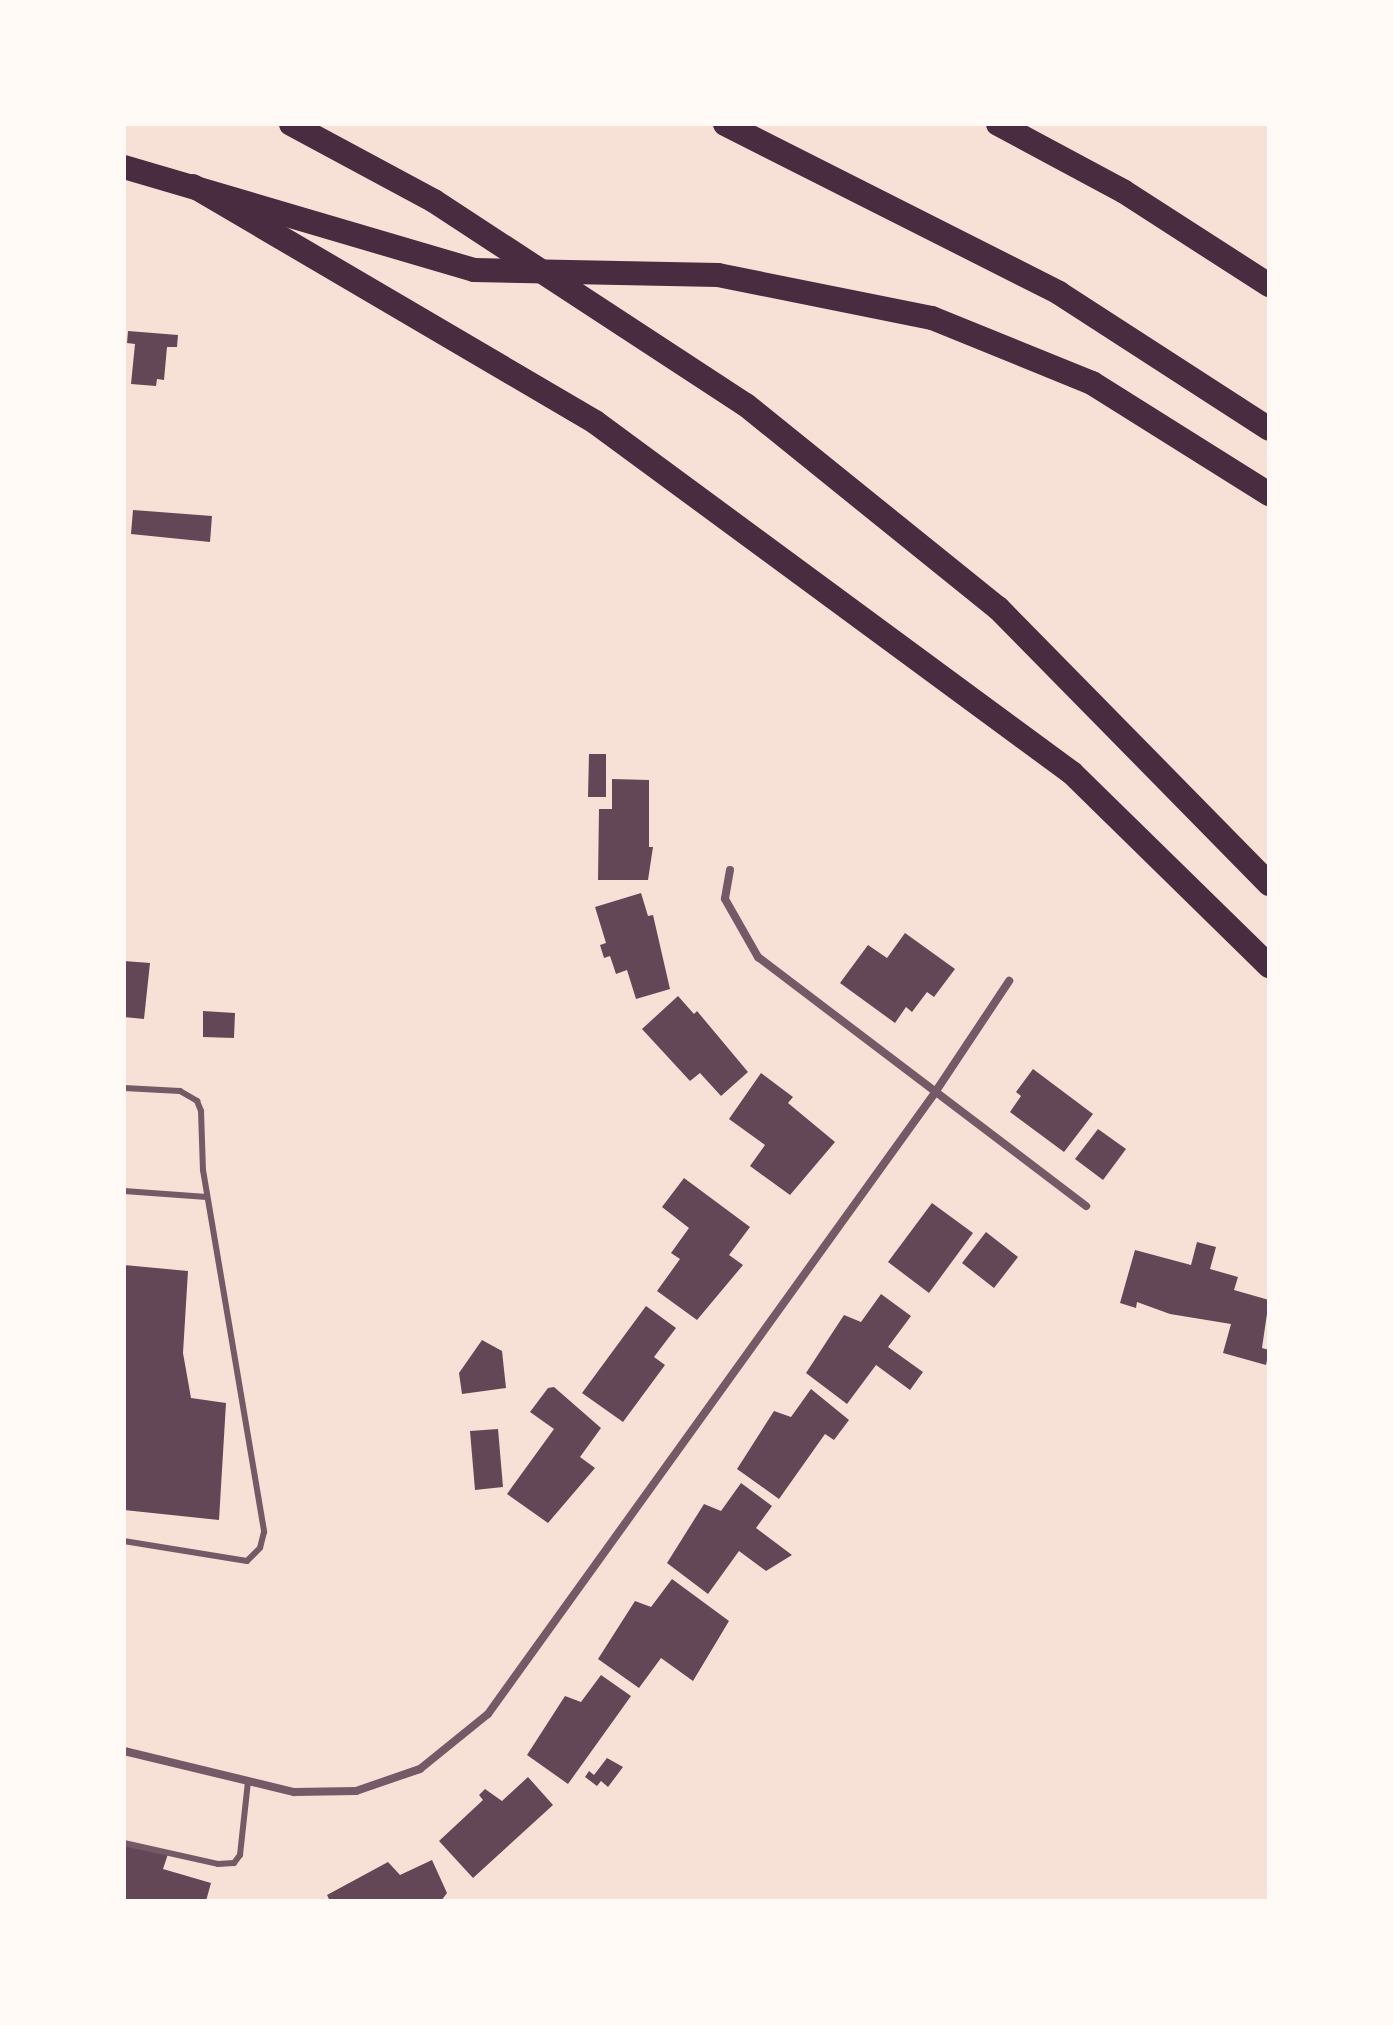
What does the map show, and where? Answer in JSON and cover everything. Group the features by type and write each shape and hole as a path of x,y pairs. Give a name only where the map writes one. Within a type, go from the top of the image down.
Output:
{"highway":[{"path":"291,124 434,201 746,405 998,608 1269,884"},
{"path":"725,124 1059,293 1269,429"},
{"path":"998,124 1123,191 1269,285"},
{"path":"124,167 474,270 718,275 932,318 1092,383 1269,494"},
{"path":"193,186 595,422 1072,773 1269,966"}],"street":[{"path":"730,870 725,899 758,957 934,1094 1086,1206"},
{"path":"124,1751 294,1792 356,1791 420,1769 488,1714 934,1094 1009,981"}],"lane":[{"path":"124,1088 180,1091 197,1101 207,1197 262,1540 247,1561 124,1541"},
{"path":"124,1191 207,1197"},
{"path":"124,1843 218,1864 234,1863 240,1855 248,1781"}],"building":[{"path":"128,331 178,335 177,347 167,347 164,380 157,379 156,386 131,384 135,344 127,343"},
{"path":"133,510 212,516 210,542 131,534"},
{"path":"589,754 606,754 606,797 588,797"},
{"path":"612,779 649,780 649,847 653,847 648,880 598,880 599,809 612,809"},
{"path":"641,893 648,916 653,915 670,989 636,999 627,970 616,974 610,956 604,958 600,945 606,943 595,907"},
{"path":"905,933 955,969 934,997 927,992 912,1012 906,1007 895,1023 840,983 868,945 887,958"},
{"path":"124,961 150,963 144,1019 124,1017"},
{"path":"678,996 694,1014 697,1011 748,1072 721,1096 700,1073 690,1081 642,1029"},
{"path":"203,1011 235,1013 234,1038 203,1037"},
{"path":"1033,1069 1093,1114 1064,1152 1010,1112 1021,1096 1016,1092"},
{"path":"761,1073 793,1097 788,1103 835,1142 790,1195 750,1166 765,1145 729,1119"},
{"path":"1098,1129 1126,1149 1103,1180 1075,1159"},
{"path":"684,1178 750,1227 729,1255 743,1265 697,1320 657,1291 680,1259 671,1253 689,1228 662,1207"},
{"path":"932,1203 973,1233 929,1293 888,1262"},
{"path":"986,1232 1018,1257 994,1288 962,1263"},
{"path":"1197,1242 1216,1247 1210,1269 1238,1277 1234,1290 1269,1300 1262,1348 1269,1350 1266,1365 1223,1353 1231,1324 1170,1314 1137,1302 1136,1308 1120,1303 1135,1250 1191,1265"},
{"path":"124,1265 188,1271 183,1353 191,1398 226,1403 219,1520 124,1510"},
{"path":"881,1294 911,1316 888,1347 923,1372 910,1390 876,1365 847,1404 806,1373 844,1315 861,1322"},
{"path":"646,1306 676,1328 654,1357 665,1365 623,1422 582,1393"},
{"path":"482,1340 502,1351 506,1388 462,1394 459,1373"},
{"path":"554,1387 601,1428 580,1457 595,1468 548,1523 507,1494 554,1429 530,1412 548,1388"},
{"path":"811,1389 849,1420 834,1440 825,1434 779,1499 737,1469 774,1411 791,1417"},
{"path":"498,1429 503,1487 475,1490 470,1431"},
{"path":"741,1483 772,1506 756,1528 792,1555 766,1571 739,1551 708,1594 667,1563 704,1504 721,1511"},
{"path":"672,1579 729,1621 693,1681 661,1658 639,1688 598,1659 635,1601 651,1607"},
{"path":"601,1675 631,1696 568,1784 527,1755 565,1696 581,1702"},
{"path":"607,1758 623,1767 608,1787 601,1781 597,1786 585,1777 589,1771 594,1775"},
{"path":"528,1777 553,1805 473,1878 439,1841 483,1800 479,1795 485,1789 502,1801"},
{"path":"124,1845 168,1854 163,1869 211,1883 206,1901 124,1901"},
{"path":"432,1860 447,1893 441,1901 330,1901 327,1895 388,1862 400,1875"}]}
